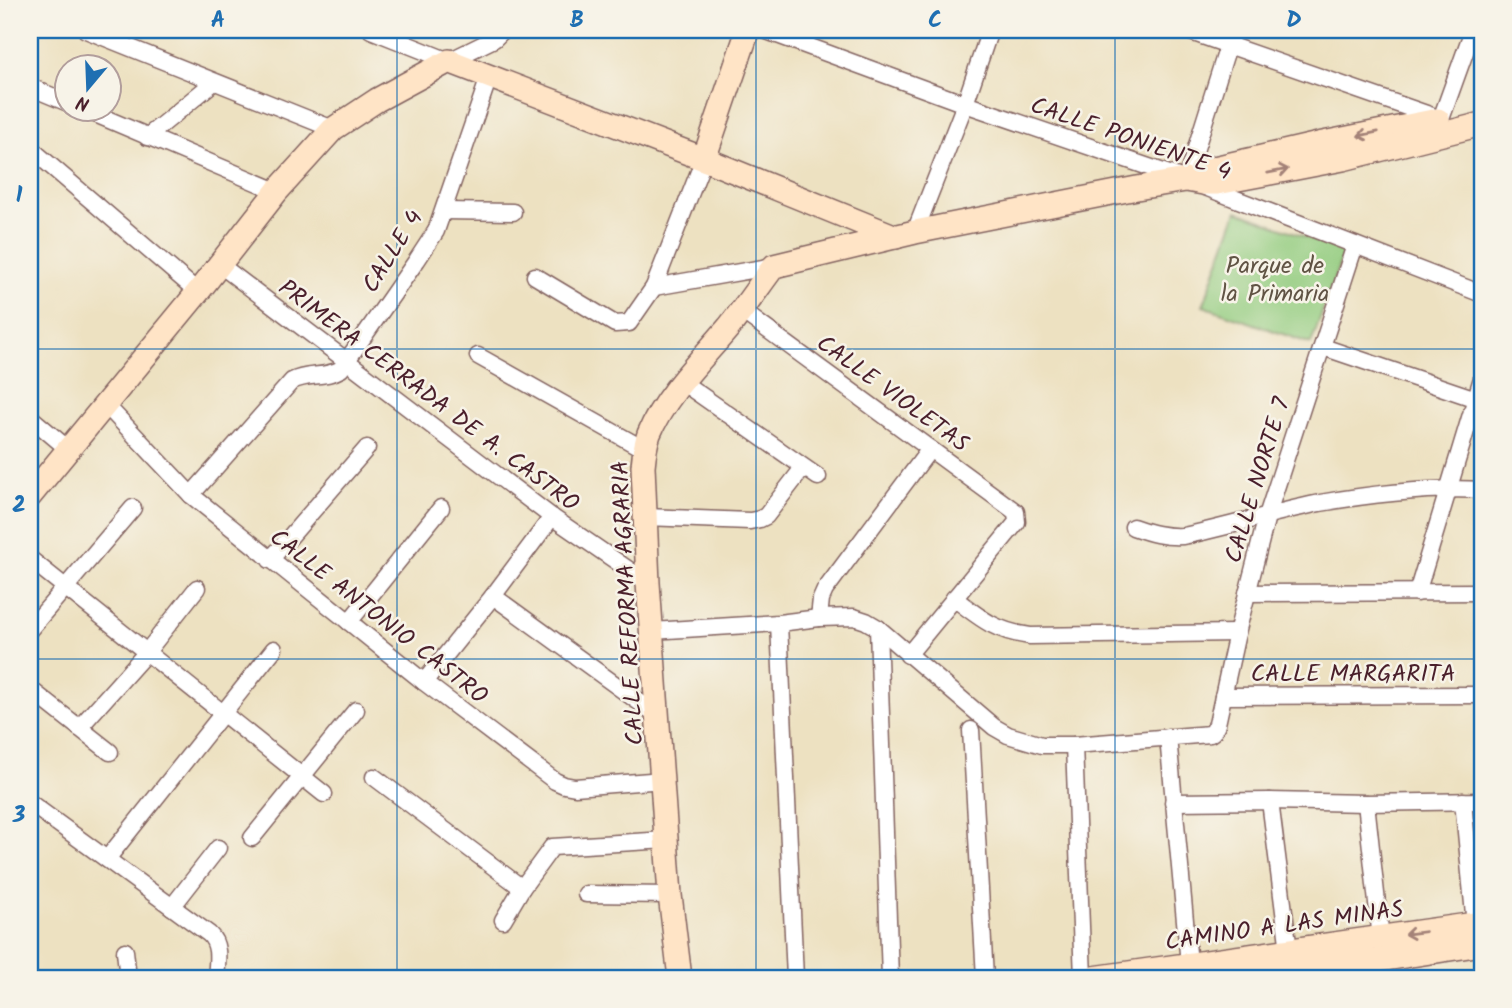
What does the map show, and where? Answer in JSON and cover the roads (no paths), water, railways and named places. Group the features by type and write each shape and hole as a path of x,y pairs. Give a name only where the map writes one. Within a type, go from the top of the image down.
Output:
{"main road":[{"path":"704,159 747,30"},
{"path":"30,496 198,292 276,191 333,129 377,100 449,61 905,235"},
{"path":"1186,180 1205,170 1482,110"},
{"path":"774,266 905,235 1186,180 1217,183 1343,159 1477,128"},
{"name":"CALLE REFORMA AGRARIA","path":"680,978 670,895 648,583 643,466 645,450 648,436 659,414 682,382 742,311 774,266"},
{"name":"CAMINO A LAS MINAS","path":"1093,978 1289,950 1480,931"},
{"name":"CAMINO A LAS MINAS","path":"1239,978 1373,970 1480,931"}],"street":[{"path":"86,30 333,129"},
{"path":"371,30 449,61 494,39 503,30"},
{"name":"CALLE PONIENTE 4","path":"764,30 965,104 1186,180 1482,294"},
{"path":"905,235 965,104 990,30"},
{"path":"1185,30 1230,37 1441,119 1477,128"},
{"path":"1441,119 1473,30"},
{"path":"1186,180 1230,37"},
{"name":"CALLE 4","path":"346,361 436,231 489,77"},
{"path":"147,137 214,82"},
{"path":"30,87 52,96"},
{"path":"113,122 276,191"},
{"path":"30,148 198,292"},
{"path":"534,276 615,324 629,323 654,287 704,159"},
{"path":"444,211 513,212"},
{"name":"CALLE NORTE 7","path":"1168,737 1206,735 1213,732 1217,724 1267,516 1355,245"},
{"name":"PRIMERA CERRADA DE A. CASTRO","path":"219,264 552,517 648,583"},
{"path":"654,287 774,266"},
{"name":"CALLE VIOLETAS","path":"742,311 1016,512 1017,522 954,598"},
{"path":"1323,347 1479,400"},
{"path":"478,356 645,450"},
{"path":"191,495 292,381 335,373 346,361"},
{"path":"1417,593 1479,400 1482,378"},
{"path":"682,382 818,477"},
{"name":"CALLE ANTONIO CASTRO","path":"105,404 191,495 424,682 555,781 575,786 663,780"},
{"path":"30,417 68,449"},
{"path":"270,560 367,448"},
{"path":"819,618 825,590 930,449"},
{"path":"645,517 750,521 760,519 766,516 803,468"},
{"path":"1133,527 1167,537 1183,536 1319,504 1381,494 1449,488 1482,490"},
{"path":"349,622 441,508"},
{"path":"30,629 133,509"},
{"path":"424,682 552,517"},
{"path":"30,559 324,794"},
{"path":"79,728 146,653 197,588"},
{"path":"1247,593 1482,592"},
{"path":"493,596 657,715"},
{"path":"908,655 954,598 995,628 1012,634 1237,633"},
{"path":"652,631 854,617 877,628 994,727 1008,735 1042,745 1168,737 1189,964"},
{"path":"779,623 795,978"},
{"path":"877,628 891,978"},
{"path":"107,859 274,649"},
{"path":"30,689 110,752"},
{"name":"CALLE MARGARITA","path":"1223,696 1482,695"},
{"path":"253,838 356,709"},
{"path":"971,730 985,978"},
{"path":"1074,745 1083,978"},
{"path":"374,777 522,888"},
{"path":"1270,801 1289,950"},
{"path":"1463,801 1480,931"},
{"path":"1173,802 1482,801"},
{"path":"30,803 215,939 216,978"},
{"path":"1366,803 1381,939"},
{"path":"503,920 552,847 667,840"},
{"path":"172,907 218,848"},
{"path":"586,894 670,895"},
{"path":"125,951 128,978"}],"park label":[{"name":"Parque de la Primaria","path":"1275,279"}]}
